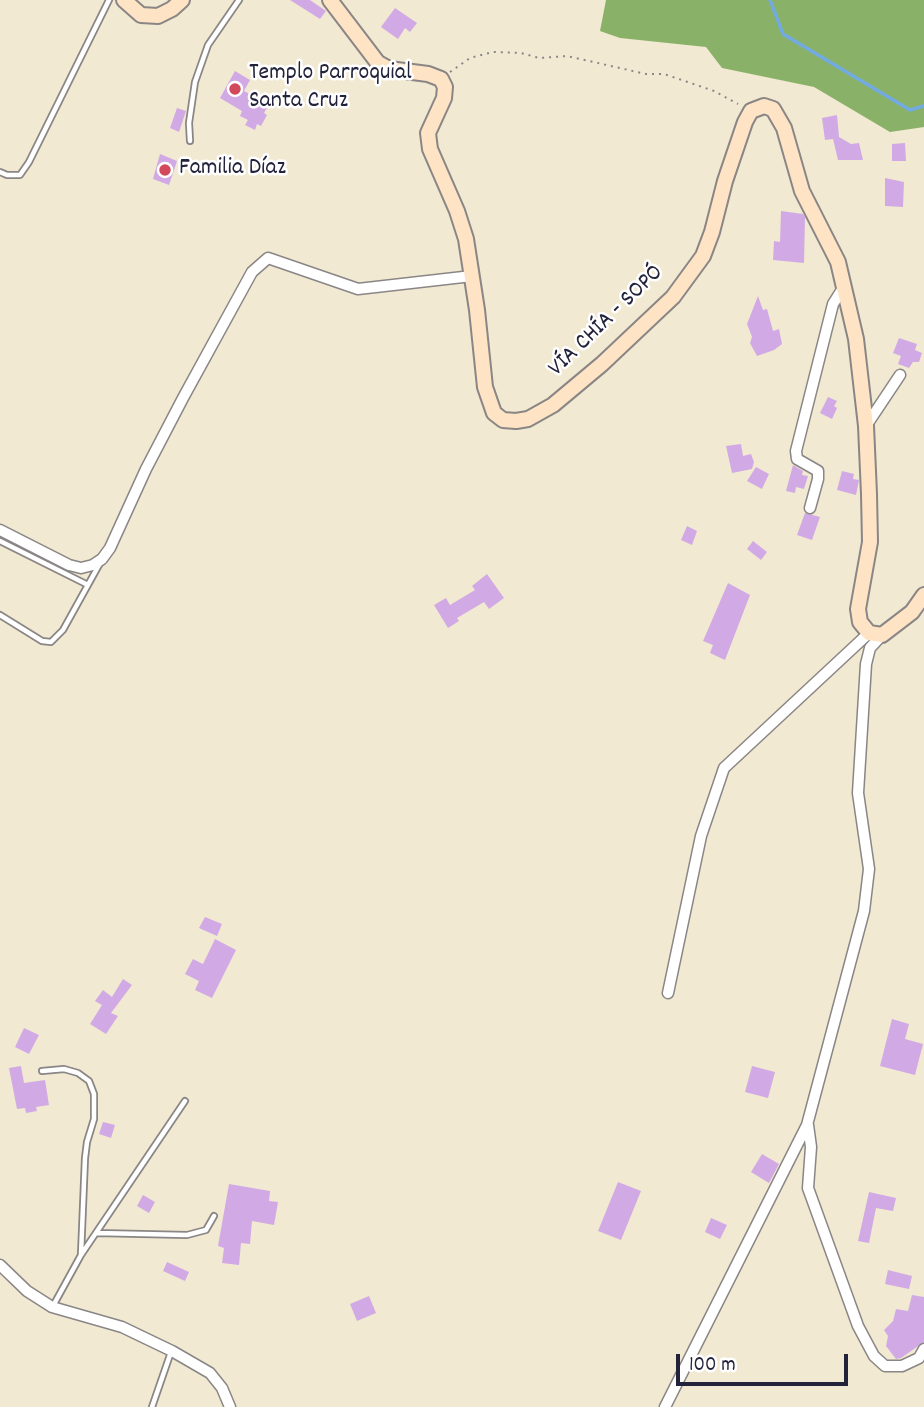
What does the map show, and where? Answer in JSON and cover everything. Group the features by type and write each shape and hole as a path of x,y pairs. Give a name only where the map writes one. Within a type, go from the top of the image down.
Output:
{"street":[{"path":"124,0 141,15 158,16 182,0"},
{"path":"330,0 378,63 388,69 428,74 441,79"},
{"name":"VÍA CHÍA - SOPÓ","path":"441,79 445,87 444,98 428,133 430,149 466,239 483,373 494,413 503,420 528,419 553,405 602,364 673,297 703,256 725,181 751,111"},
{"path":"751,111 764,106 773,109 778,115 792,150 802,191 838,261 845,284 862,376 866,426 870,542 858,609 860,622 876,634"},
{"path":"0,530 69,565 81,568 102,559 110,548 146,469 252,272 268,258 358,289 472,276"},
{"path":"810,508 818,471 797,458 796,451 833,304 845,284"},
{"path":"866,426 900,375"},
{"path":"668,993 701,836 724,768 876,634 912,612 924,595"},
{"path":"665,1407 807,1125 864,911 869,869 858,793 866,664 876,634"},
{"path":"807,1125 811,1147 808,1188 858,1326 874,1356 885,1366 902,1366 919,1358 924,1349"},
{"path":"0,1265 27,1291 52,1307 122,1327 210,1373 222,1388 230,1407"}],"lane":[{"path":"0,172 7,175 20,174 29,162 109,0"},
{"path":"190,141 188,122 195,82 208,45 239,0"},
{"path":"0,541 88,585"},
{"path":"0,615 42,641 51,642 63,630 102,559"},
{"path":"42,1071 64,1069 78,1073 89,1081 94,1094 94,1119 86,1142 81,1255"},
{"path":"52,1307 81,1255 185,1101"},
{"path":"96,1233 187,1236 206,1230 214,1216"},
{"path":"152,1407 172,1351"}],"path":[{"path":"441,79 470,58 494,52 521,53 538,58 567,56 646,74 664,74 714,91 751,111"}],"green space":[{"path":"606,0 924,0 924,127 890,132 814,87 722,68 706,47 620,38 600,31"}],"building":[{"path":"290,0 310,0 326,11 320,19"},
{"path":"395,8 417,23 410,32 405,28 398,39 381,27"},
{"path":"235,71 250,80 244,91 269,104 264,113 267,115 261,126 257,124 255,130 245,125 248,120 240,116 242,111 220,98"},
{"path":"177,108 186,111 179,132 170,128"},
{"path":"837,115 839,137 851,144 859,143 863,160 838,160 833,139 825,140 822,118"},
{"path":"905,143 906,161 892,161 892,144"},
{"name":"Familia Díaz","path":"160,154 177,161 169,185 153,179"},
{"path":"885,178 904,182 903,207 885,206"},
{"path":"781,211 803,214 805,217 804,263 773,260 774,241 780,242"},
{"path":"758,296 763,310 767,309 773,331 779,329 782,344 757,356 750,343 752,337 747,324"},
{"path":"899,338 917,344 915,350 922,353 919,362 913,362 909,368 898,364 901,356 893,353"},
{"path":"828,397 837,401 832,419 820,413"},
{"path":"741,444 743,456 751,454 754,462 752,469 732,473 726,446"},
{"path":"793,465 803,471 802,475 808,476 804,489 796,487 795,493 786,491"},
{"path":"756,467 769,474 762,489 747,481"},
{"path":"842,471 854,474 853,479 859,480 856,495 837,490"},
{"path":"805,513 820,517 812,540 797,535"},
{"path":"687,526 697,531 692,545 681,540"},
{"path":"753,541 767,552 761,560 747,549"},
{"path":"487,574 504,598 489,609 484,602 457,618 459,621 448,628 434,605 446,598 450,605 475,590 472,586"},
{"path":"728,583 750,595 725,660 710,653 713,645 703,641"},
{"path":"205,917 222,924 217,936 199,928"},
{"path":"215,939 236,950 212,998 195,990 199,981 185,974 193,959 203,964"},
{"path":"123,979 132,985 111,1013 118,1016 106,1034 90,1024 102,1005 95,1001 103,990 112,997"},
{"path":"892,1019 909,1024 905,1039 923,1044 915,1075 880,1066"},
{"path":"24,1028 39,1035 29,1054 15,1047"},
{"path":"21,1066 24,1083 45,1080 49,1105 36,1107 37,1111 26,1113 25,1108 17,1109 9,1068"},
{"path":"752,1066 775,1072 768,1098 745,1092"},
{"path":"103,1122 115,1125 111,1138 99,1134"},
{"path":"762,1154 779,1164 769,1183 751,1172"},
{"path":"618,1182 641,1191 621,1240 598,1231"},
{"path":"229,1184 270,1191 269,1201 278,1202 274,1225 252,1221 250,1244 241,1243 239,1265 222,1263 224,1248 218,1246"},
{"path":"869,1192 896,1198 893,1211 876,1208 869,1243 858,1241"},
{"path":"143,1195 155,1202 149,1213 137,1206"},
{"path":"711,1218 727,1225 720,1239 705,1232"},
{"path":"167,1262 189,1272 185,1281 163,1271"},
{"path":"888,1270 912,1276 909,1289 885,1284"},
{"path":"912,1295 924,1297 924,1342 896,1359 886,1346 888,1336 884,1330 893,1321 896,1309 908,1311"},
{"path":"369,1296 376,1313 357,1321 350,1304"}],"waterway":[{"path":"770,0 783,34 910,110 924,106"}],"place":[{"name":"Templo Parroquial Santa Cruz","path":"235,89"},
{"name":"Familia Díaz","path":"165,170"}]}
